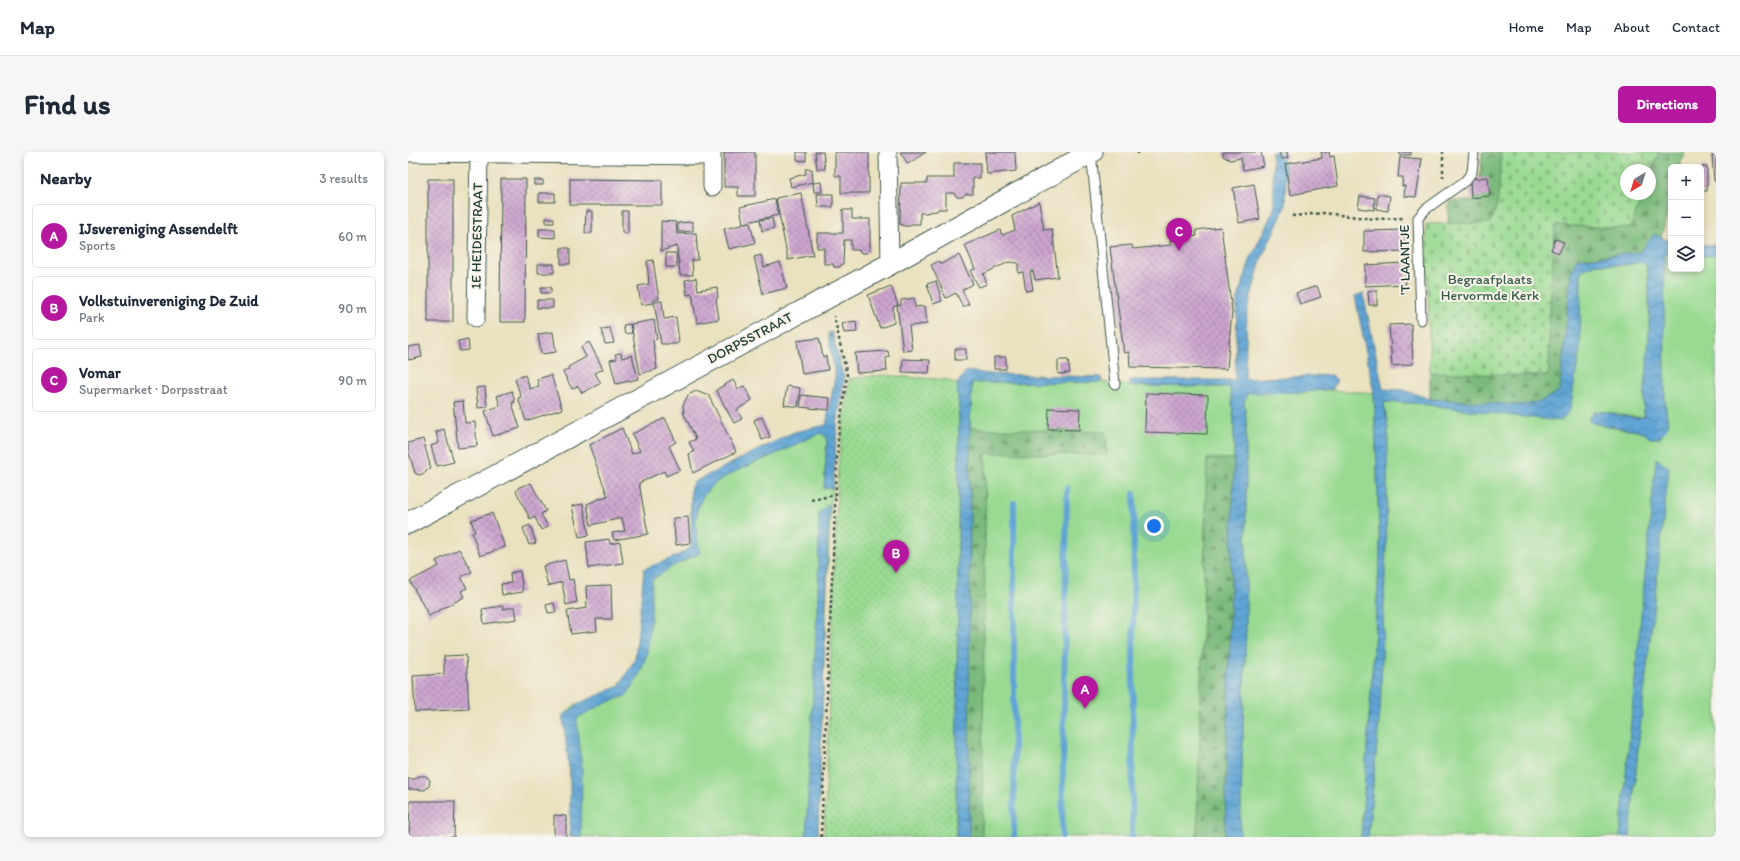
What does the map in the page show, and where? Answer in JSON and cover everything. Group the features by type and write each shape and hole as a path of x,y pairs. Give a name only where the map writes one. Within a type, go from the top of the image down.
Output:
{"street":[{"path":"888,152 890,264"},
{"name":"DORPSSTRAAT","path":"408,523 890,264 1092,152"},
{"path":"408,153 712,154 712,187"},
{"name":"1E HEIDESTRAAT","path":"476,318 479,154"}],"lane":[{"path":"1092,152 1115,384"},
{"name":"'T LAANTJE","path":"1421,320 1418,218 1426,209 1465,181 1472,172 1474,152"}],"path":[{"path":"1292,216 1323,213 1375,219 1418,218"},
{"path":"821,837 838,438 847,375 838,330"},
{"path":"811,500 835,495"}],"green space":[{"path":"1482,152 1501,152 1498,199 1494,216 1490,223 1448,224 1449,201 1470,201 1478,198"},
{"name":"Begraafplaats Hervormde Kerk","path":"1501,152 1659,152 1654,164 1620,164 1620,200 1641,200 1630,228 1556,225 1554,235 1549,329 1549,372 1546,376 1430,372 1426,224 1490,223 1494,216 1499,189"},
{"path":"1659,152 1684,152 1681,164 1668,164 1668,211 1661,238 1654,234 1640,252 1598,256 1571,272 1560,391 1541,401 1523,405 1430,399 1430,372 1547,376 1549,371 1549,329 1554,235 1556,225 1630,228 1641,200 1656,200 1656,164 1654,164"},
{"path":"1716,251 1716,837 1630,837 1638,748 1669,467 1657,459 1620,837 1368,837 1380,713 1386,547 1388,429 1384,402 1415,403 1459,408 1570,410 1580,348 1581,271 1595,264 1625,265 1642,262 1647,266 1649,287 1649,341 1644,417 1632,417 1607,412 1594,412 1613,428 1643,432 1650,438 1660,438 1668,425 1665,401 1664,255 1668,254 1668,272 1704,272 1704,256 1713,255"},
{"path":"882,375 948,380 957,384 959,410 956,837 824,837 838,468 849,379"},
{"path":"972,382 1102,382 1129,386 1230,387 1234,422 1234,459 1207,459 1197,837 969,837 970,428"},
{"path":"1327,390 1374,393 1380,555 1361,837 1240,837 1246,625 1246,418 1244,402 1248,393"},
{"path":"970,428 1105,432 1107,438 1107,455 986,453 982,837 969,837"},
{"path":"796,433 821,433 827,437 824,489 833,488 831,498 817,837 571,837 570,777 563,716 574,705 617,688 633,667 639,647 646,570 674,558 691,547 691,487"},
{"path":"1207,459 1234,459 1225,837 1197,837"}],"water":[{"path":"1272,152 1282,152 1286,177 1285,207 1261,260 1247,311 1245,379 1331,375 1337,380 1333,389 1304,392 1248,393 1244,402 1246,418 1246,625 1240,837 1225,837 1234,459 1234,422 1230,387 1129,386 1129,380 1235,380 1237,302 1250,260 1274,209"},
{"path":"1654,234 1668,241 1668,254 1664,255 1665,401 1668,426 1660,438 1650,438 1643,432 1592,423 1588,419 1594,412 1607,412 1638,418 1644,417 1649,341 1649,287 1647,266 1642,262 1625,265 1595,264 1581,271 1580,348 1570,410 1561,421 1415,403 1384,402 1388,429 1386,547 1380,713 1368,837 1361,837 1380,555 1374,393 1355,296 1363,293 1383,389 1404,390 1430,399 1523,405 1541,401 1560,391 1571,272 1576,259 1640,252"},
{"path":"1704,245 1716,245 1714,255 1704,256"},
{"path":"832,332 844,379 837,426 833,488 824,489 827,438 821,433 736,471 721,479 710,488 702,499 697,513 696,531 700,553 671,567 652,580 651,618 647,654 638,678 626,696 603,704 577,718 582,771 581,837 570,837 570,777 563,716 580,703 619,686 635,659 644,569 677,556 691,547 691,487 694,482 794,432 826,425 835,377 828,333"},
{"path":"966,371 990,374 1101,377 1102,382 972,383 970,428 969,837 956,837 959,410 957,384"},
{"path":"1656,458 1669,467 1638,748 1630,837 1620,837"},
{"path":"829,504 818,837 806,837 818,590 819,513"}],"building":[{"path":"724,152 755,152 755,196 738,196 738,187 724,187"},
{"path":"797,152 806,152 806,161 797,160"},
{"path":"815,152 823,152 825,169 817,169"},
{"path":"835,152 869,152 869,193 841,193 841,176 835,176"},
{"path":"900,152 926,152 908,164"},
{"path":"985,152 1015,152 1016,171 987,174"},
{"path":"1223,152 1261,152 1264,166 1243,170 1241,158 1230,160 1223,156"},
{"path":"1279,152 1287,152 1288,158 1281,159"},
{"path":"1321,152 1329,152 1330,157 1334,156 1338,186 1290,195 1285,164 1322,158"},
{"path":"1400,152 1411,152 1411,155 1400,155"},
{"path":"1712,155 1716,155 1716,181 1714,181"},
{"path":"1400,157 1422,159 1416,197 1404,196 1405,186 1402,186 1403,177 1398,177"},
{"path":"954,163 980,163 980,178 973,178 973,194 965,194 963,197 957,197 954,193 946,193 946,209 938,209 937,211 928,213 920,213 920,224 904,226 900,224 901,183 927,183 927,178 954,178"},
{"path":"1704,167 1707,167 1707,191 1704,191"},
{"path":"805,169 812,169 813,182 791,187 789,178 806,174"},
{"path":"1488,177 1490,196 1471,198 1470,179"},
{"path":"428,179 453,179 453,322 428,322"},
{"path":"501,179 526,179 525,322 500,322"},
{"path":"570,179 662,180 662,205 570,205"},
{"path":"534,180 543,180 543,185 534,185"},
{"path":"821,182 822,192 814,192 813,183"},
{"path":"1254,184 1260,219 1239,223 1233,188"},
{"path":"539,193 555,193 555,202 539,202"},
{"path":"801,193 813,255 788,260 776,198"},
{"path":"817,194 833,194 833,207 818,207"},
{"path":"1378,194 1390,196 1388,211 1376,209"},
{"path":"1360,196 1375,198 1374,210 1358,208"},
{"path":"775,199 778,215 743,223 740,207"},
{"path":"1039,202 1044,230 1052,229 1058,277 1035,280 1033,271 1030,271 1033,290 1026,291 1023,272 1018,273 1018,263 1009,262 983,274 987,284 979,287 970,271 975,269 965,245 1000,230 1002,235 1015,230 1012,216"},
{"path":"841,210 852,210 852,219 870,219 870,250 867,253 861,253 859,250 851,250 851,240 844,240 843,264 840,267 834,267 833,264 824,264 824,248 817,248 817,233 843,233 843,211"},
{"path":"586,211 592,211 592,233 585,233"},
{"path":"622,211 628,211 628,233 622,233"},
{"path":"546,218 554,218 554,223 546,223"},
{"path":"772,218 774,228 762,231 760,220"},
{"path":"661,221 676,222 677,234 696,233 698,260 692,260 693,275 680,275 677,246 661,251"},
{"path":"693,222 693,231 678,232 678,223"},
{"path":"750,223 755,243 729,249 724,229"},
{"path":"1221,227 1232,311 1227,369 1130,367 1129,352 1124,353 1110,247 1132,245 1133,249 1171,245 1170,240 1197,236 1196,230"},
{"path":"539,229 555,229 555,238 539,237"},
{"path":"1404,230 1405,251 1364,252 1364,231"},
{"path":"1555,239 1564,242 1559,253 1551,250"},
{"path":"561,248 570,248 570,264 561,264"},
{"path":"666,253 676,253 677,267 666,267"},
{"path":"761,255 764,267 780,262 787,288 763,294 754,257"},
{"path":"959,255 973,284 962,290 969,304 963,307 956,293 946,298 931,265 939,261 941,264"},
{"path":"653,260 659,299 653,300 653,303 641,305 638,286 649,284 647,261"},
{"path":"1405,263 1406,284 1365,286 1365,265"},
{"path":"538,264 554,264 554,273 538,273"},
{"path":"696,278 698,290 717,287 718,298 716,299 719,319 697,323 692,294 687,295 685,280"},
{"path":"936,281 942,301 933,304 927,284"},
{"path":"891,286 898,305 893,307 894,323 880,328 868,295"},
{"path":"1317,286 1321,297 1300,304 1296,293"},
{"path":"541,287 551,287 551,293 541,293"},
{"path":"1377,290 1377,305 1369,305 1368,291"},
{"path":"914,298 915,307 925,306 927,324 909,326 912,350 903,351 897,306 901,305 901,300"},
{"path":"537,300 553,300 553,308 537,308"},
{"path":"662,301 664,319 676,317 679,342 676,344 661,344 654,302"},
{"path":"654,320 657,339 653,340 657,369 640,374 631,324"},
{"path":"856,321 857,332 844,333 842,323"},
{"path":"630,324 632,333 625,334 623,325"},
{"path":"1411,324 1413,364 1392,366 1389,325"},
{"path":"610,328 614,343 605,344 601,329"},
{"path":"553,332 556,352 541,354 538,334"},
{"path":"819,338 823,357 826,356 828,370 802,374 797,341"},
{"path":"468,339 469,350 460,351 458,341"},
{"path":"589,342 603,369 595,373 601,383 582,393 578,386 572,389 563,372 569,369 568,367 586,357 581,347"},
{"path":"420,345 422,357 408,360 408,347"},
{"path":"955,349 966,349 966,360 955,360"},
{"path":"888,351 889,357 886,358 887,371 857,373 855,353"},
{"path":"621,353 622,358 632,355 638,379 616,384 610,360 617,359 615,354"},
{"path":"994,357 1006,357 1006,369 994,369"},
{"path":"903,359 930,360 929,373 902,372"},
{"path":"1058,360 1068,360 1070,373 1058,374"},
{"path":"525,375 530,389 539,386 537,379 551,375 562,409 526,421 518,398 521,397 515,379"},
{"path":"733,380 738,389 744,386 752,400 737,410 742,419 734,423 716,390"},
{"path":"787,386 800,388 798,407 784,405"},
{"path":"485,387 487,407 478,408 476,388"},
{"path":"512,391 515,402 512,403 520,428 493,436 485,411 500,406 497,396"},
{"path":"696,391 706,395 708,394 736,452 693,473 689,454 694,452 689,442 696,439 684,414 683,405 688,395"},
{"path":"1146,393 1208,395 1207,434 1145,432"},
{"path":"801,395 830,398 829,410 800,407"},
{"path":"463,401 465,423 475,422 477,446 458,448 453,402"},
{"path":"1049,408 1080,409 1079,430 1048,429"},
{"path":"762,417 770,437 762,440 754,420"},
{"path":"665,418 676,442 669,446 680,470 666,476 664,471 639,483 648,534 614,540 612,533 625,531 622,518 591,525 587,504 601,498 608,497 589,445 622,428 632,454 640,451 632,434"},
{"path":"444,429 454,462 437,466 431,446 439,443 436,432"},
{"path":"423,439 431,469 426,470 425,473 419,475 415,473 408,450 408,443"},
{"path":"531,483 546,511 541,514 548,527 541,530 535,517 530,519 516,491 519,487"},
{"path":"583,504 589,535 579,537 572,506"},
{"path":"492,513 505,547 480,556 472,533 475,532 471,520"},
{"path":"688,517 690,543 676,545 673,518"},
{"path":"530,525 536,543 529,545 523,528"},
{"path":"609,539 610,544 620,542 623,563 589,568 586,542"},
{"path":"459,549 472,572 461,577 467,588 461,591 464,597 429,616 410,581 439,566 436,561"},
{"path":"565,560 569,580 573,579 577,602 566,605 562,582 548,586 543,566"},
{"path":"520,571 523,592 502,595 501,584 511,583 510,573"},
{"path":"611,585 612,619 596,619 597,631 571,634 567,611 587,608 586,586"},
{"path":"554,603 556,612 548,613 546,605"},
{"path":"503,606 503,609 515,607 517,619 484,624 482,609"},
{"path":"466,655 469,709 415,712 413,676 444,674 444,656"},
{"path":"419,776 426,776 430,780 429,786 425,790 408,789 408,779 415,779"},
{"path":"410,801 455,801 454,837 409,837"},
{"path":"554,815 566,816 566,837 554,837"}],"waterway":[{"path":"1062,837 1067,488"},
{"path":"1132,837 1134,493"},
{"path":"1014,503 1014,837"}],"place":[{"name":"Vomar","path":"1179,251"},
{"name":"Volkstuinvereniging De Zuid","path":"896,573"},
{"name":"IJsvereniging Assendelft","path":"1085,709"}]}
